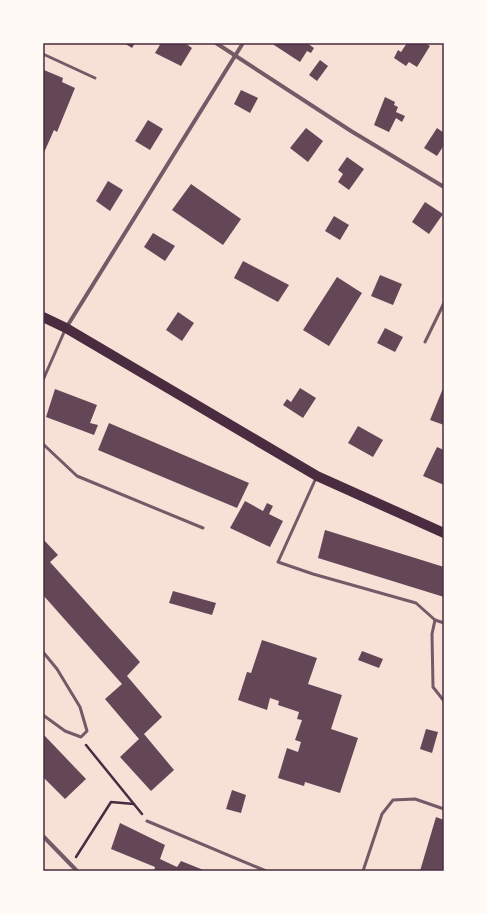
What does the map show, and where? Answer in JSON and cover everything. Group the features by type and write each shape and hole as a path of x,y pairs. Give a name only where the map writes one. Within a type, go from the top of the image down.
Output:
{"main road":[{"path":"43,317 66,328 317,476 444,533"}],"street":[{"path":"216,43 351,131 444,187"},
{"path":"66,328 243,43"},
{"path":"43,836 76,870"}],"lane":[{"path":"43,54 95,78"},
{"path":"425,342 444,303"},
{"path":"43,380 66,328"},
{"path":"43,444 77,476 203,528"},
{"path":"317,476 278,562 313,574 416,603 435,620 444,622"},
{"path":"435,620 432,634 433,687 444,701"},
{"path":"43,652 57,669 80,707 87,731 81,738 65,731 43,715"},
{"path":"363,871 382,814 393,800 416,799 444,809"},
{"path":"147,821 266,871"}],"path":[{"path":"81,738 147,821"},
{"path":"71,865 111,802 134,804"}],"building":[{"path":"124,43 135,43 132,48"},
{"path":"161,43 185,43 192,48 181,66 155,53"},
{"path":"271,43 307,43 314,48 311,53 307,51 300,62"},
{"path":"407,43 425,43 430,46 417,67 409,62 406,66 394,58 398,50 401,52"},
{"path":"320,60 328,66 317,81 309,75"},
{"path":"44,70 63,78 62,82 75,88 57,132 54,130 43,155"},
{"path":"241,90 258,98 250,113 234,104"},
{"path":"385,97 395,102 394,105 398,107 396,112 405,116 402,122 396,118 389,132 374,125"},
{"path":"148,120 163,129 150,150 135,141"},
{"path":"306,128 323,141 308,162 290,148"},
{"path":"437,128 444,133 444,145 437,156 424,148"},
{"path":"347,157 364,169 349,190 338,182 343,174 338,170"},
{"path":"108,181 123,190 110,211 96,201"},
{"path":"191,184 241,219 223,245 172,210"},
{"path":"425,202 443,214 429,234 412,222"},
{"path":"334,216 349,225 340,240 325,231"},
{"path":"153,233 175,246 165,261 144,247"},
{"path":"243,261 289,285 278,302 234,278"},
{"path":"380,275 402,284 393,305 371,296"},
{"path":"337,277 362,293 329,346 303,330"},
{"path":"178,312 194,323 182,341 166,330"},
{"path":"385,328 403,337 395,352 377,343"},
{"path":"444,386 444,425 430,420"},
{"path":"300,388 316,398 303,418 283,405 287,399 291,402"},
{"path":"55,389 97,405 90,423 98,425 94,435 46,417"},
{"path":"109,423 249,483 237,508 98,450"},
{"path":"358,426 383,440 373,457 348,443"},
{"path":"437,447 444,450 444,485 423,476"},
{"path":"245,501 263,511 267,503 273,506 269,514 283,521 270,547 230,528"},
{"path":"325,530 444,567 444,597 318,558"},
{"path":"43,539 58,555 50,562 140,662 127,676 162,717 144,734 174,770 151,791 120,757 139,739 105,699 122,684 43,595"},
{"path":"173,591 216,603 212,615 169,603"},
{"path":"262,640 317,658 308,684 342,695 331,729 358,738 340,793 305,782 304,786 278,778 287,748 298,752 301,742 295,740 302,720 297,719 299,712 278,705 279,701 270,698 267,710 238,700 247,672 251,673"},
{"path":"362,651 383,659 379,668 358,660"},
{"path":"426,729 438,732 432,753 420,749"},
{"path":"43,734 86,779 65,799 43,777"},
{"path":"232,790 246,795 241,813 226,809"},
{"path":"436,817 444,820 444,871 420,871"},
{"path":"120,823 165,845 160,859 177,867 181,861 206,871 154,871 155,867 111,849"}]}
